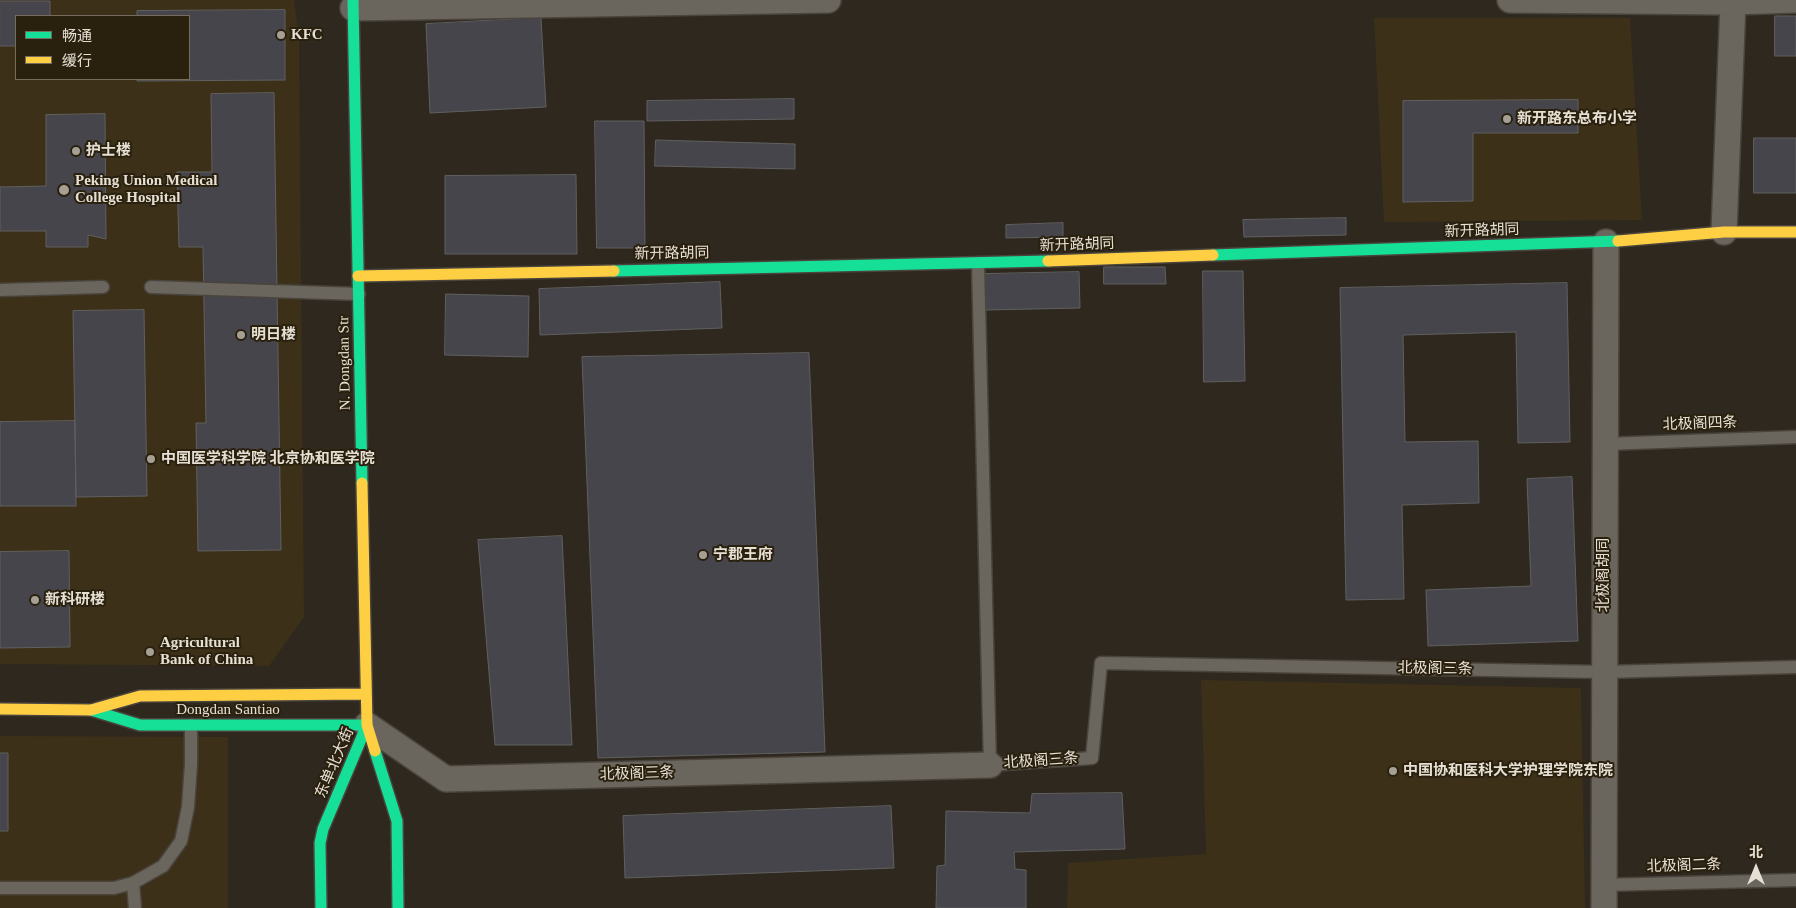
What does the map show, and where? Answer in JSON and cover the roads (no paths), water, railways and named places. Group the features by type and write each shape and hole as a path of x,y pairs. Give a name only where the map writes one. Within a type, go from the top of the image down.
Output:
{"street":[{"path":"353,4 828,0"},
{"path":"1510,0 1733,2 1796,0"},
{"path":"1724,232 1733,2"},
{"name":"N. Dongdan Str","path":"353,4 367,725"},
{"name":"新开路胡同","path":"358,276 978,263 1606,242 1724,232 1796,232"},
{"name":"北极阁胡同","path":"1603,896 1606,242"},
{"name":"Dongdan Santiao","path":"91,710 140,696 366,694"},
{"name":"Dongdan Santiao","path":"0,709 91,710 140,724 367,725"},
{"name":"北极阁三条","path":"367,725 446,779 990,765"},
{"name":"东单北大街","path":"321,908 320,843 323,829 367,725"},
{"name":"东单北大街","path":"367,725 397,821 398,908"}],"lane":[{"path":"978,263 990,765"},
{"path":"0,290 103,287"},
{"path":"151,287 359,294"},
{"name":"北极阁四条","path":"1605,444 1796,437"},
{"name":"北极阁三条","path":"990,765 1092,758 1101,663 1603,672 1796,667"},
{"path":"0,888 114,888 133,883 163,866 182,841 188,807 191,724"},
{"name":"北极阁二条","path":"1603,896 1796,880"},
{"path":"133,883 134,908"}],"place":[{"name":"KFC","path":"281,35"},
{"name":"新开路东总布小学","path":"1507,119"},
{"name":"护士楼","path":"76,151"},
{"name":"Peking Union Medical College Hospital","path":"64,190"},
{"name":"明日楼","path":"241,335"},
{"name":"中国医学科学院 北京协和医学院","path":"151,459"},
{"name":"宁郡王府","path":"703,555"},
{"name":"新科研楼","path":"35,600"},
{"name":"Agricultural Bank of China","path":"150,652"},
{"name":"中国协和医科大学护理学院东院","path":"1393,771"}]}
